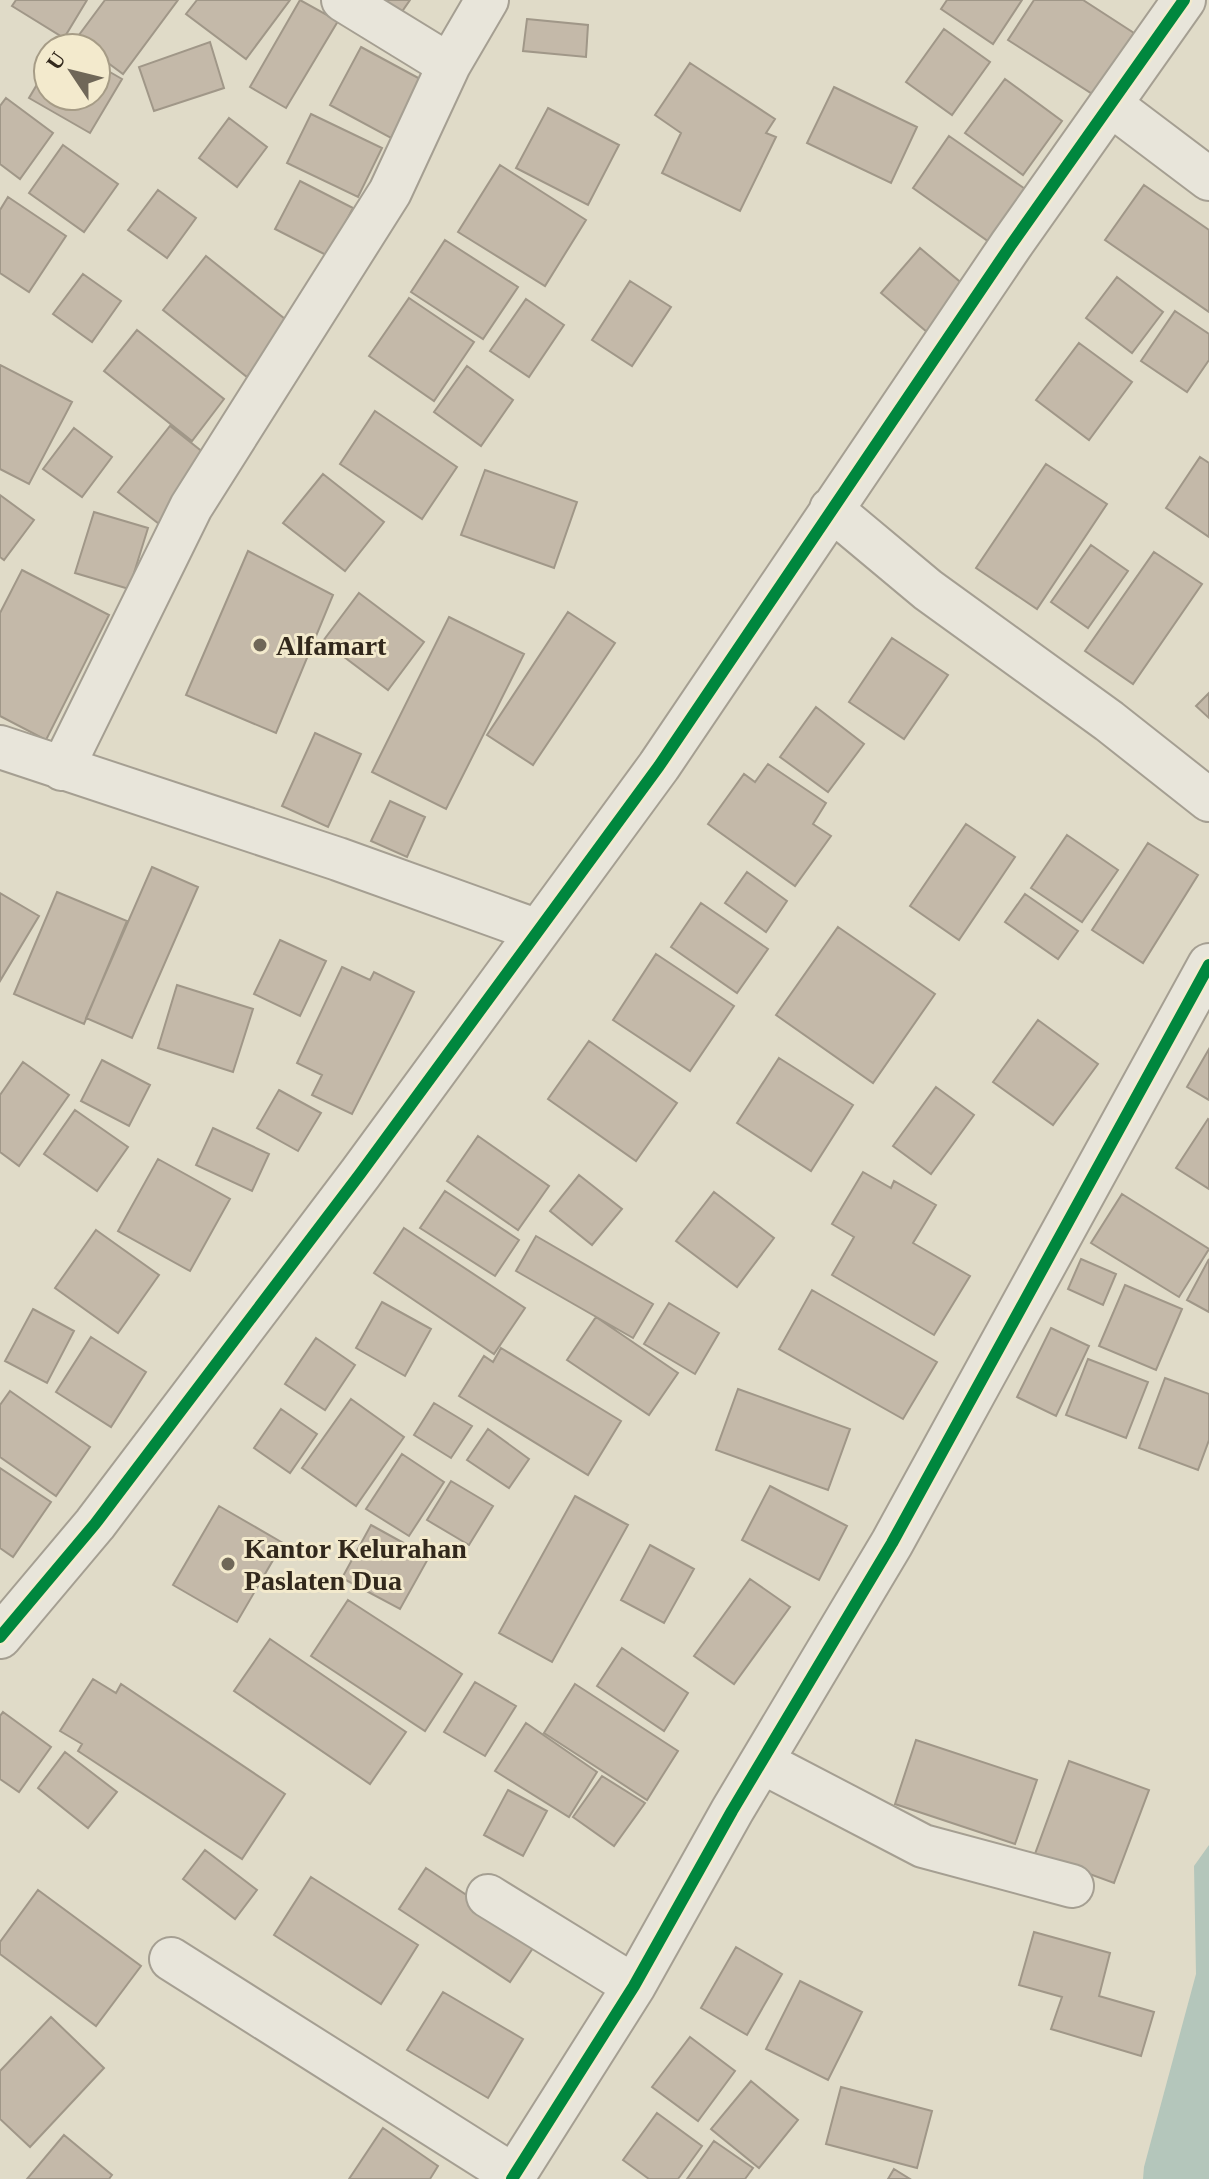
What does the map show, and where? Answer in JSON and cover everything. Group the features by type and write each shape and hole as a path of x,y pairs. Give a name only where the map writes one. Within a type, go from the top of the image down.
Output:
{"street":[{"path":"343,0 449,65"},
{"path":"62,769 191,507 390,192 449,65 487,0"},
{"path":"0,1637 104,1512 360,1174 659,766 1011,245 1184,0"},
{"path":"1111,105 1209,179"},
{"path":"831,509 928,590 1109,721 1209,800"},
{"path":"0,747 338,859 538,931"},
{"path":"171,1959 513,2177 634,1986 892,1543 1209,965"},
{"path":"762,1762 923,1846 1072,1886"},
{"path":"488,1896 634,1986"}],"shaded area":[{"path":"1209,1845 1209,2179 1143,2179 1196,1974 1194,1866"}],"building":[{"path":"16,0 87,0 68,32 54,32 12,6"},
{"path":"105,0 178,0 123,74 112,66 112,32 81,32"},
{"path":"197,0 290,0 246,59 186,14"},
{"path":"300,0 338,21 286,108 250,87"},
{"path":"384,0 410,0 401,13"},
{"path":"947,0 1022,0 993,44 941,9"},
{"path":"1034,0 1083,0 1134,33 1094,95 1008,40"},
{"path":"527,19 588,25 586,57 523,51"},
{"path":"944,29 990,62 952,115 906,82"},
{"path":"210,42 224,88 154,111 139,67"},
{"path":"361,47 422,80 391,138 330,105"},
{"path":"690,63 775,119 766,133 776,137 740,211 662,173 681,133 655,115"},
{"path":"112,73 122,79 112,96"},
{"path":"1005,79 1062,121 1023,175 965,133"},
{"path":"834,87 917,127 891,183 807,143"},
{"path":"6,98 53,133 20,179 0,164 0,106"},
{"path":"548,108 619,145 588,205 516,168"},
{"path":"53,112 102,112 90,133"},
{"path":"311,114 382,148 358,197 287,163"},
{"path":"229,118 267,147 237,187 199,158"},
{"path":"949,136 1028,191 992,244 913,188"},
{"path":"63,145 118,184 84,232 29,193"},
{"path":"500,165 586,220 545,286 458,232"},
{"path":"300,181 353,208 328,256 275,229"},
{"path":"1144,185 1209,230 1209,312 1105,240"},
{"path":"158,190 196,218 167,258 128,230"},
{"path":"8,197 66,236 29,292 0,273 0,210"},
{"path":"445,240 518,287 483,339 411,292"},
{"path":"920,248 965,286 927,332 881,293"},
{"path":"206,256 290,323 247,377 163,310"},
{"path":"83,274 121,301 92,342 53,314"},
{"path":"1117,277 1163,312 1132,353 1086,318"},
{"path":"630,281 671,307 632,366 592,340"},
{"path":"409,298 474,342 434,401 369,356"},
{"path":"526,299 564,325 529,377 490,351"},
{"path":"1175,311 1209,334 1209,360 1187,392 1141,361"},
{"path":"137,330 224,399 192,441 104,371"},
{"path":"1079,343 1132,382 1089,440 1036,400"},
{"path":"0,365 72,402 29,484 0,469"},
{"path":"467,366 513,400 481,446 434,412"},
{"path":"375,411 457,467 422,519 340,464"},
{"path":"170,426 214,461 163,527 118,492"},
{"path":"74,428 112,457 82,497 43,469"},
{"path":"1200,457 1209,463 1209,537 1166,508"},
{"path":"1046,464 1107,504 1037,609 976,568"},
{"path":"485,470 577,502 554,568 461,535"},
{"path":"323,474 384,522 345,571 283,523"},
{"path":"0,495 34,520 4,560 0,557"},
{"path":"94,512 148,528 129,589 75,573"},
{"path":"1091,545 1128,571 1088,628 1051,602"},
{"name":"Alfamart","path":"248,551 333,595 276,733 186,695"},
{"path":"1154,552 1202,584 1133,684 1085,651"},
{"path":"22,570 109,615 46,740 0,716 0,613"},
{"path":"359,593 424,642 388,690 323,641"},
{"path":"568,612 615,643 533,765 487,735"},
{"path":"449,617 524,654 446,809 372,772"},
{"path":"892,638 948,675 904,739 849,702"},
{"path":"1209,693 1209,718 1196,706"},
{"path":"816,707 864,744 828,792 780,757"},
{"path":"315,733 361,754 328,827 282,806"},
{"path":"768,764 826,803 813,824 831,836 795,886 708,824 744,774 755,782"},
{"path":"390,801 425,817 407,857 371,841"},
{"path":"966,824 1015,857 959,940 910,906"},
{"path":"1067,835 1118,870 1082,922 1031,888"},
{"path":"1148,843 1198,875 1143,963 1092,930"},
{"path":"152,867 198,887 132,1038 86,1018"},
{"path":"747,872 787,901 766,932 725,903"},
{"path":"57,892 127,921 84,1024 14,994"},
{"path":"0,893 39,916 0,981"},
{"path":"1025,894 1078,931 1058,959 1005,922"},
{"path":"701,903 768,949 737,993 671,947"},
{"path":"838,927 935,994 873,1083 776,1015"},
{"path":"280,940 326,961 300,1016 254,994"},
{"path":"656,954 734,1006 690,1071 613,1020"},
{"path":"342,967 370,980 374,972 414,992 352,1114 312,1095 322,1075 297,1063"},
{"path":"177,985 253,1009 233,1072 158,1048"},
{"path":"1038,1020 1098,1064 1053,1125 993,1082"},
{"path":"589,1041 677,1103 636,1161 548,1099"},
{"path":"1209,1049 1209,1100 1187,1087"},
{"path":"779,1058 853,1105 811,1171 737,1123"},
{"path":"102,1060 150,1085 129,1126 81,1101"},
{"path":"23,1062 69,1095 19,1166 0,1152 0,1095"},
{"path":"936,1087 974,1115 931,1174 893,1146"},
{"path":"279,1090 321,1113 298,1151 257,1128"},
{"path":"75,1110 128,1147 97,1191 44,1154"},
{"path":"1209,1120 1209,1189 1176,1168"},
{"path":"213,1128 269,1154 252,1191 196,1165"},
{"path":"478,1136 549,1186 518,1230 447,1181"},
{"path":"158,1159 230,1199 190,1271 118,1231"},
{"path":"863,1172 891,1188 894,1181 936,1205 913,1243 970,1276 934,1335 832,1275 854,1237 832,1224"},
{"path":"579,1175 622,1209 592,1245 550,1211"},
{"path":"445,1191 519,1240 495,1276 420,1228"},
{"path":"714,1192 774,1238 737,1287 676,1241"},
{"path":"1122,1194 1209,1249 1179,1297 1091,1243"},
{"path":"404,1228 525,1308 494,1354 374,1273"},
{"path":"96,1230 159,1275 118,1333 55,1288"},
{"path":"536,1236 653,1304 633,1338 516,1271"},
{"path":"1081,1259 1116,1274 1103,1305 1068,1289"},
{"path":"1209,1259 1209,1312 1187,1300"},
{"path":"1125,1285 1182,1309 1156,1370 1099,1346"},
{"path":"812,1290 937,1362 903,1419 779,1349"},
{"path":"382,1302 431,1329 405,1376 356,1348"},
{"path":"669,1303 719,1333 695,1374 644,1344"},
{"path":"33,1309 74,1331 47,1383 5,1361"},
{"path":"596,1317 678,1373 649,1415 567,1360"},
{"path":"1051,1328 1089,1346 1056,1416 1017,1397"},
{"path":"91,1337 146,1372 111,1427 56,1392"},
{"path":"316,1338 355,1365 325,1410 285,1384"},
{"path":"501,1348 621,1421 588,1475 459,1396 484,1356 493,1362"},
{"path":"1088,1359 1148,1382 1126,1438 1066,1415"},
{"path":"1165,1378 1209,1394 1209,1440 1198,1470 1139,1448"},
{"path":"738,1389 850,1429 828,1490 716,1450"},
{"path":"10,1391 90,1447 56,1496 0,1457 0,1405"},
{"path":"351,1399 404,1437 356,1506 302,1468"},
{"path":"434,1403 472,1426 451,1458 414,1435"},
{"path":"281,1409 317,1434 290,1473 254,1448"},
{"path":"488,1429 529,1459 509,1488 467,1460"},
{"path":"402,1454 444,1482 409,1536 366,1509"},
{"path":"0,1468 51,1502 13,1557 0,1548"},
{"path":"451,1481 493,1506 469,1545 427,1520"},
{"path":"770,1486 847,1526 819,1580 742,1540"},
{"path":"575,1496 628,1525 552,1662 499,1633"},
{"name":"Kantor Kelurahan Paslaten Dua","path":"219,1506 283,1543 237,1622 173,1585"},
{"path":"371,1525 429,1557 400,1609 342,1578"},
{"path":"650,1545 694,1569 664,1623 621,1600"},
{"path":"750,1579 790,1607 734,1684 694,1656"},
{"path":"348,1600 462,1674 425,1731 311,1656"},
{"path":"270,1639 406,1732 370,1784 234,1691"},
{"path":"622,1648 688,1693 664,1731 597,1686"},
{"path":"93,1679 116,1693 121,1684 285,1794 242,1859 78,1751 82,1744 60,1731"},
{"path":"475,1682 516,1706 485,1756 444,1732"},
{"path":"575,1684 678,1751 647,1800 544,1733"},
{"path":"3,1712 51,1747 19,1792 0,1779 0,1716"},
{"path":"526,1723 597,1772 569,1817 495,1771"},
{"path":"916,1740 1037,1780 1015,1844 895,1804"},
{"path":"65,1752 117,1792 88,1828 38,1788"},
{"path":"1069,1761 1149,1790 1114,1883 1035,1854"},
{"path":"602,1776 645,1803 614,1846 573,1817"},
{"path":"508,1790 547,1811 523,1856 484,1835"},
{"path":"205,1850 257,1890 235,1919 183,1879"},
{"path":"426,1868 537,1942 510,1982 399,1909"},
{"path":"311,1877 418,1945 381,2004 274,1935"},
{"path":"38,1890 141,1966 96,2026 0,1954 0,1942"},
{"path":"1034,1932 1110,1953 1099,1996 1154,2012 1141,2056 1051,2029 1062,1997 1019,1985"},
{"path":"736,1947 782,1974 747,2035 701,2008"},
{"path":"800,1981 862,2012 828,2080 766,2049"},
{"path":"443,1992 523,2039 488,2098 407,2050"},
{"path":"51,2017 104,2068 30,2147 0,2119 0,2071"},
{"path":"690,2037 735,2071 698,2121 652,2087"},
{"path":"751,2081 798,2120 759,2168 711,2129"},
{"path":"841,2087 932,2111 917,2168 826,2144"},
{"path":"657,2113 702,2146 678,2179 649,2179 623,2160"},
{"path":"383,2128 438,2166 430,2179 349,2179"},
{"path":"64,2135 112,2175 109,2179 27,2179"},
{"path":"714,2141 753,2168 745,2179 687,2179"},
{"path":"894,2169 910,2179 888,2179"}],"cycle path":[{"path":"0,1637 95,1524 360,1174 659,766 1011,245 1184,0"},
{"path":"512,2179 634,1986 732,1811 892,1543 1209,965"}],"place":[{"name":"Alfamart","path":"260,645"},
{"name":"Kantor Kelurahan Paslaten Dua","path":"228,1564"}]}
